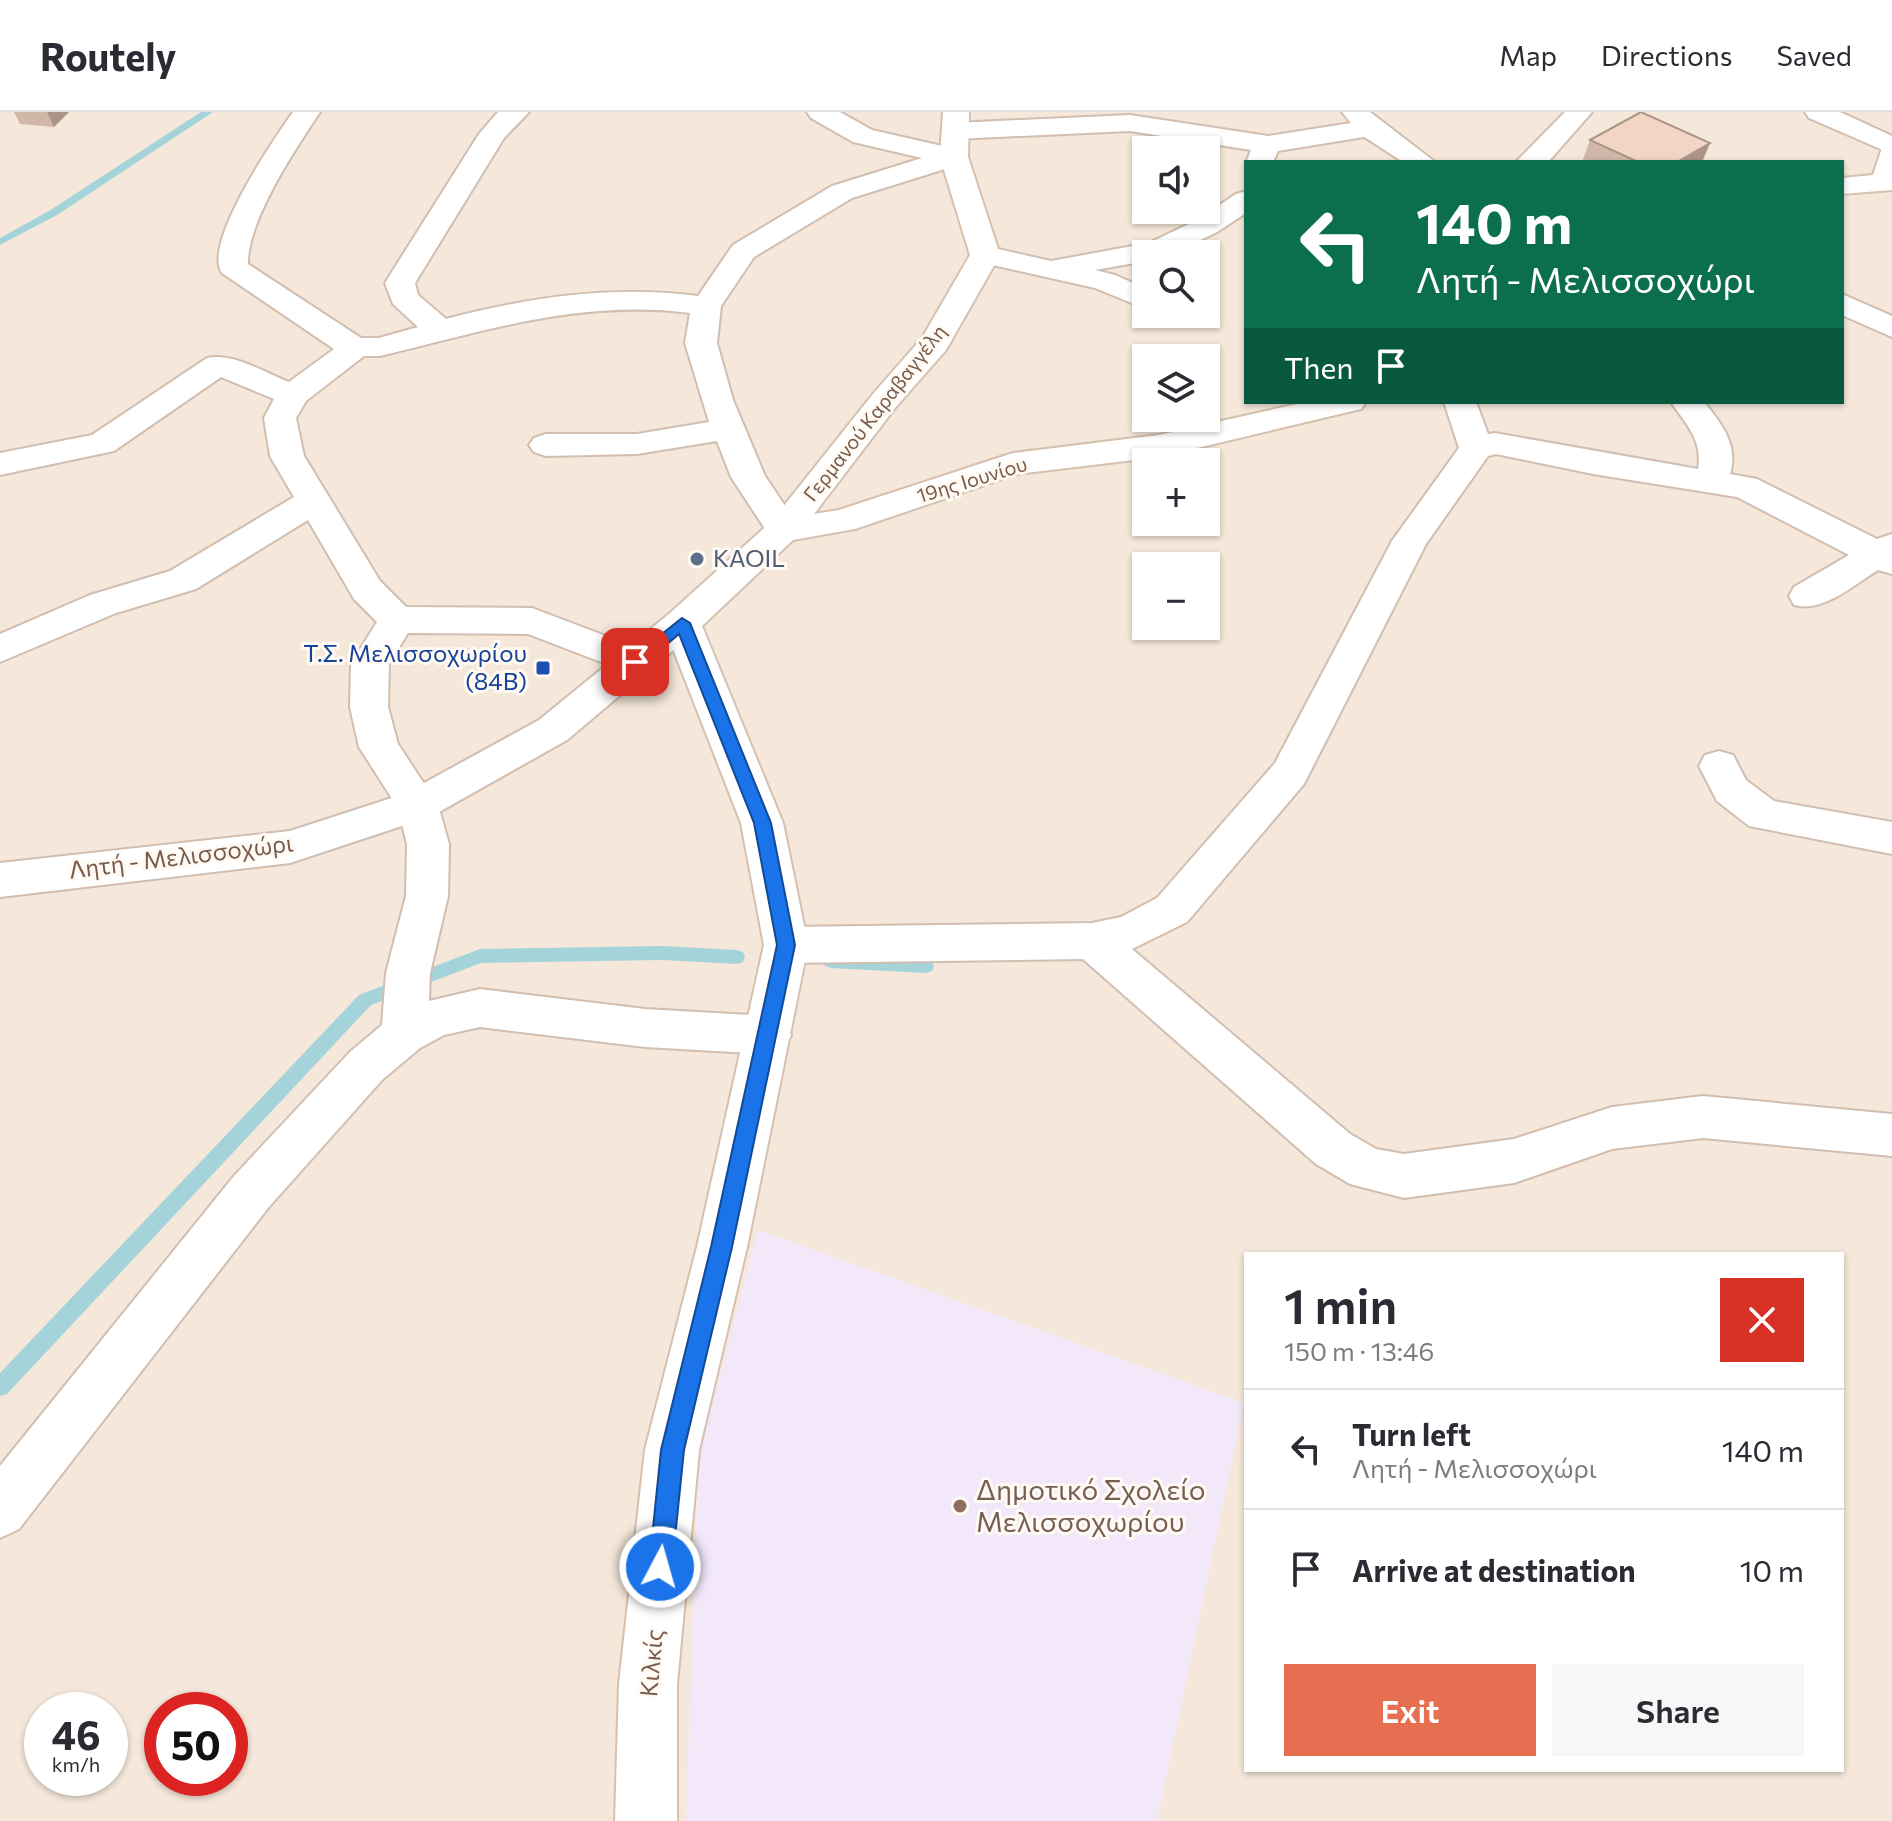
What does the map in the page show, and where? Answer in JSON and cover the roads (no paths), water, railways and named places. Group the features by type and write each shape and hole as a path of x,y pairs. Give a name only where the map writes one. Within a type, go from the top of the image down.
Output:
{"street":[{"path":"307,112 279,151 233,246 233,267 356,347 380,347 532,307 616,297 663,298 706,306"},
{"path":"440,330 404,298 400,283 437,219 465,182 504,118 516,112"},
{"path":"820,112 863,136 1130,123 1263,153 1362,120 1418,160"},
{"path":"1533,160 1579,112"},
{"path":"1818,112 1892,146"},
{"path":"955,133 985,255 1057,268 1104,281 1132,294"},
{"path":"783,530 748,477 729,429 701,343 706,306 743,251 842,192 955,133"},
{"path":"1844,186 1888,186 1892,154"},
{"path":"1057,268 1157,250 1207,226 1244,201"},
{"name":"Γερμανού Καραβαγγέλη","path":"682,623 783,530 884,401 935,343 985,255"},
{"path":"1844,304 1892,328"},
{"path":"356,347 293,395 280,418 287,456 367,590 397,620 532,621 635,662"},
{"path":"0,464 102,444 218,365 293,395"},
{"name":"19ης Ιουνίου","path":"783,530 843,521 1013,464 1159,446 1341,404"},
{"path":"1461,404 1476,449"},
{"path":"1689,404 1715,439 1719,455 1710,482"},
{"path":"546,445 637,444 729,429"},
{"path":"786,945 1092,941 1131,932 1172,910 1290,773 1410,541 1476,449 1495,443 1593,463 1745,487 1889,554"},
{"path":"0,649 103,604 183,580 314,501"},
{"path":"1807,596 1889,554"},
{"path":"0,1510 251,1192 366,1066 405,1005 427,896 428,844 418,805 379,747 369,707 370,664 397,620"},
{"name":"Λητή - Μελισσοχώρι","path":"0,880 290,847 418,805 553,730 682,623"},
{"name":"Κιλκίς","path":"646,1821 648,1684 672,1450 786,945 762,823 682,623"},
{"path":"1719,766 1731,790 1763,815 1892,838"},
{"path":"1092,941 1333,1149 1367,1169 1404,1176 1514,1161 1612,1128 1703,1117 1892,1135"},
{"path":"405,1005 435,1018 480,1008 645,1028 768,1035"}],"waterway":[{"path":"0,242 53,213 208,112"},
{"path":"0,1387 365,1000 480,956 663,953 737,957"},
{"path":"831,961 926,966"}],"place":[{"name":"KAOIL","path":"697,559"},
{"name":"Τ.Σ. Μελισσοχωρίου (84Β)","path":"543,668"},
{"name":"Δημοτικό Σχολείο Μελισσοχωρίου","path":"960,1506"}]}
